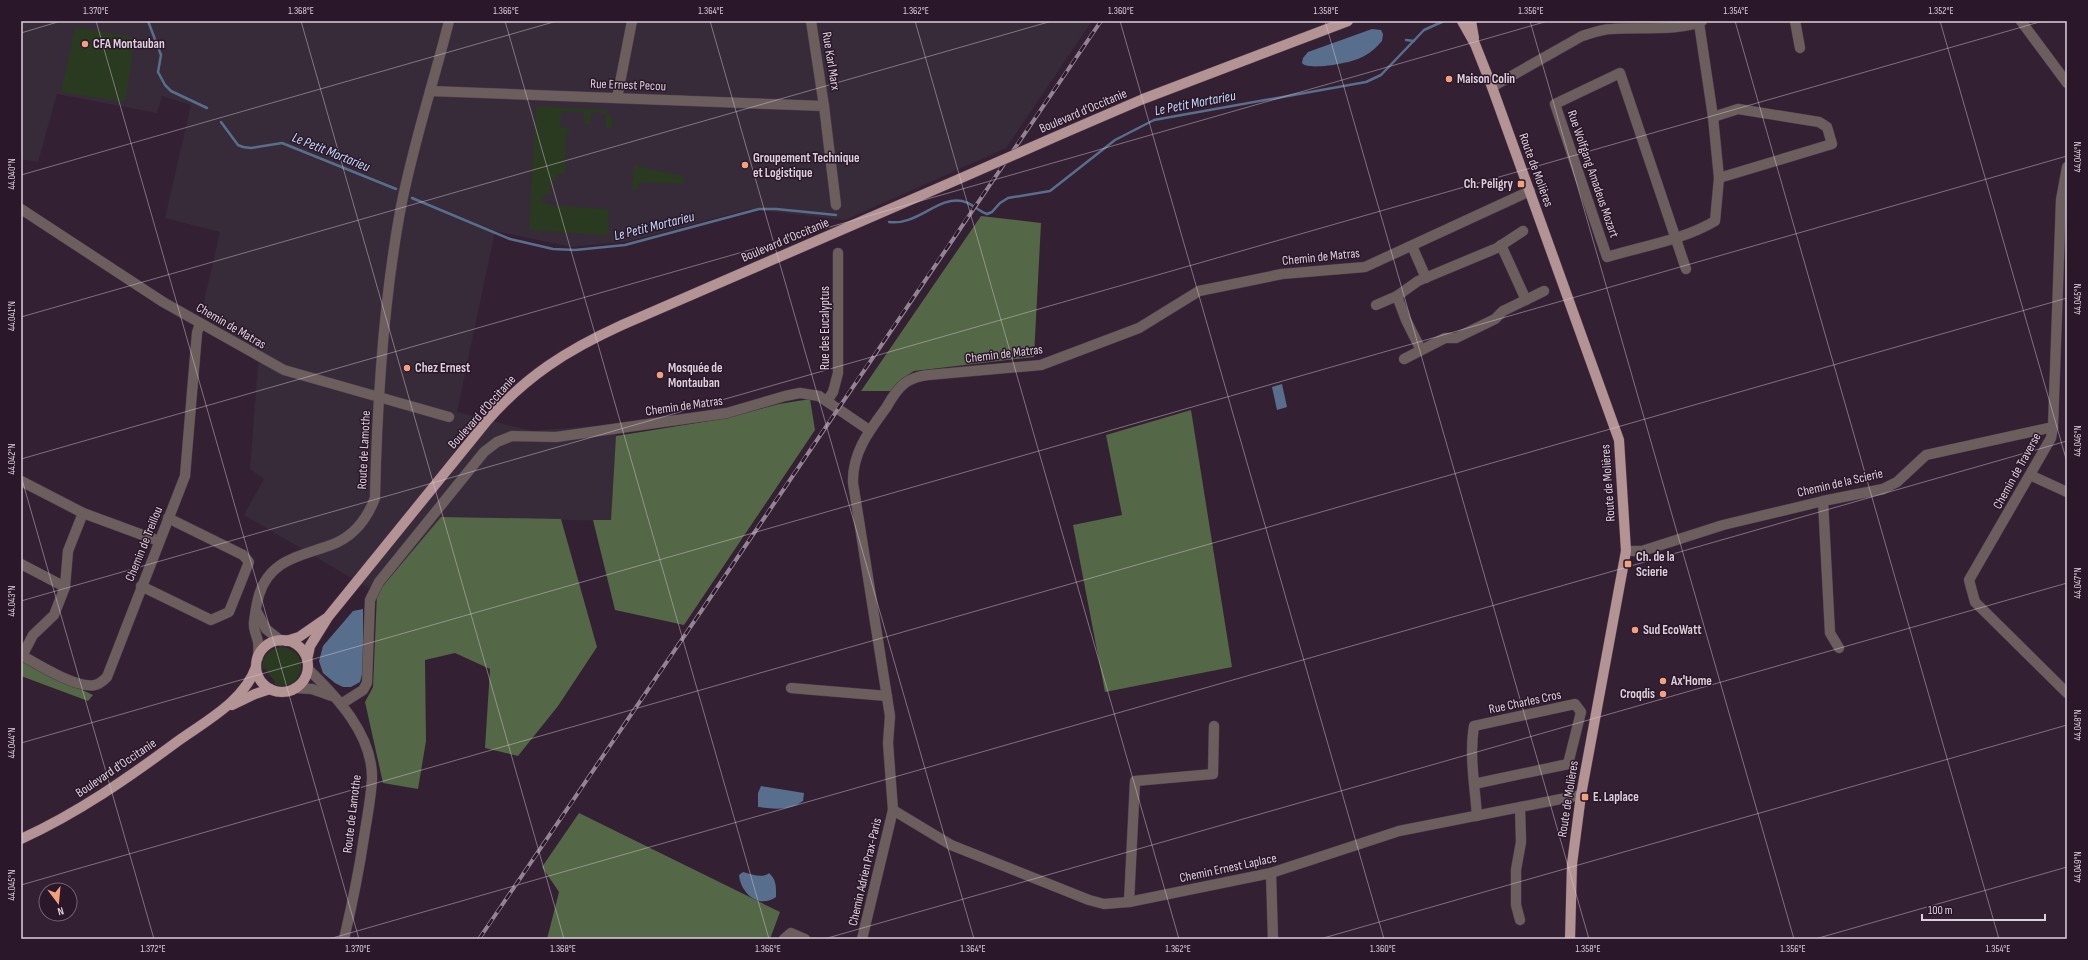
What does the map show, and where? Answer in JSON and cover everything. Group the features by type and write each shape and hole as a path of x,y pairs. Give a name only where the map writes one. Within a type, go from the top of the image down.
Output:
{"main road":[{"name":"Boulevard d'Occitanie","path":"307,664 310,646 328,617 497,409 525,383 555,360 587,341 622,325 1064,133 1144,99 1348,21"},
{"name":"Route de Molières","path":"1462,21 1475,44 1492,87 1619,440 1626,551 1581,795 1572,864 1570,939"},
{"name":"Route de Molières","path":"1471,21 1475,44"},
{"name":"Boulevard d'Occitanie","path":"284,641 299,637 328,617"},
{"path":"284,641 301,650 307,664 304,680 295,688 283,692 270,690 262,683 257,662 267,646 284,641"},
{"name":"Boulevard d'Occitanie","path":"21,839 51,825 104,793 221,710 248,684 257,662"},
{"name":"Boulevard d'Occitanie","path":"221,710 254,694 270,690"}],"street":[{"name":"Route de Lamothe","path":"257,662 258,646 254,621 257,612 259,595 263,585 276,568 283,562 300,554 332,545 355,530 369,514 375,498 380,396 387,304 400,212 409,167 449,21"},
{"path":"618,98 632,21"},
{"name":"Rue Karl Marx","path":"811,21 824,106"},
{"path":"1795,21 1800,48"},
{"path":"2021,21 2067,83"},
{"path":"1492,87 1582,36 1610,29 1678,26 1701,22"},
{"name":"Rue Wolfgang Amadeus Mozart","path":"1686,269 1675,237 1620,73 1556,104 1607,257 1675,237 1699,230 1715,221 1719,178 1701,22"},
{"name":"Rue Ernest Pecou","path":"430,91 824,106"},
{"path":"824,106 836,205"},
{"path":"1712,118 1738,109 1819,122 1827,126 1832,144 1719,178"},
{"name":"Chemin de Traverse","path":"2067,167 2061,200 2053,428 2051,438 1969,580 1975,602 2067,693"},
{"name":"Chemin de Matras","path":"339,702 363,690 367,683 370,600 379,582 484,452 497,442 512,436 556,437 727,413 800,393 819,396 869,430 899,389 910,380 928,375 1041,365 1139,328 1199,290 1282,274 1365,267 1530,191"},
{"name":"Chemin de Matras","path":"21,209 163,302 284,370 380,396 449,417"},
{"path":"1376,305 1397,296 1426,278 1501,245 1523,231"},
{"path":"1501,245 1526,300"},
{"path":"1412,246 1426,278"},
{"name":"Rue des Eucalyptus","path":"827,401 833,392 838,373 838,253"},
{"path":"1404,359 1445,338 1456,338 1495,319 1504,311 1544,291"},
{"path":"1397,296 1406,320 1421,350"},
{"name":"Chemin de Treillou","path":"22,656 39,666 80,684 93,686 101,683 107,677 141,586 185,476 197,333 200,323"},
{"name":"Chemin de la Scierie","path":"1626,551 1642,551 1723,524 1883,489 1897,482 1926,455 2053,428"},
{"name":"Chemin Adrien Prax-Paris","path":"862,939 893,810 888,743 890,716 853,483 853,470 856,457 869,430"},
{"path":"2030,475 2067,492"},
{"path":"21,481 83,513 159,541"},
{"path":"1823,501 1830,633 1839,648"},
{"path":"22,656 32,635 54,615 65,586 68,551 83,513"},
{"path":"141,586 211,620 229,612 250,562 243,555 168,518"},
{"path":"21,564 65,586"},
{"path":"257,612 266,629 284,641"},
{"name":"Route de Lamothe","path":"307,664 353,720 363,740 372,778 361,853 344,939"},
{"name":"Route de Lamothe","path":"295,688 319,691 339,702"},
{"path":"791,688 887,696"},
{"name":"Rue Charles Cros","path":"1474,784 1568,764 1581,712 1575,704 1474,726 1472,738 1474,784 1477,816"},
{"path":"1129,902 1134,781 1214,774 1214,726"},
{"name":"Chemin Ernest Laplace","path":"893,810 951,845 1089,900 1104,904 1129,902 1271,873 1398,831 1581,795"},
{"path":"1520,807 1522,842 1516,870 1516,898 1520,920"},
{"path":"1271,873 1273,939"},
{"path":"784,939 791,933 805,939"}],"shaded area":[{"path":"21,21 1092,21 1006,148 845,220 750,209 630,241 572,247 495,231 457,412 532,431 617,424 611,521 442,517 377,593 244,515 264,479 250,469 259,352 201,315 220,232 165,218 191,105 162,96 157,113 57,94 38,162 21,159"}],"green space":[{"path":"75,27 133,37 134,46 125,102 61,92"},
{"path":"536,106 605,110 613,120 612,128 606,128 606,115 597,112 590,114 590,124 584,124 584,112 561,111 560,127 569,128 569,133 566,134 565,174 556,175 555,181 550,181 550,194 543,195 542,203 557,206 608,209 608,235 529,230"},
{"path":"634,165 685,177 683,184 639,182 638,190 632,189"},
{"path":"981,216 1041,223 1034,357 914,371 903,378 891,391 861,391"},
{"path":"810,399 815,430 684,625 615,610 593,520 611,520 616,436 721,419 779,404"},
{"path":"1191,410 1232,667 1105,692 1073,525 1122,515 1106,435"},
{"path":"441,517 561,519 597,647 558,706 518,756 485,748 490,669 455,653 425,660 426,741 418,789 383,783 365,702 373,687 377,593"},
{"path":"282,647 292,650 298,656 301,663 301,670 298,677 293,683 285,686 275,685 275,681 266,669 262,668 264,659 268,653 274,649"},
{"path":"21,661 93,695 88,701 21,676"},
{"path":"579,813 780,912 770,939 547,939 559,892 542,867"}],"water":[{"path":"1372,29 1381,30 1383,34 1382,41 1372,51 1363,57 1348,62 1320,66 1306,65 1302,63 1303,58 1308,52"},
{"path":"1282,384 1287,407 1277,410 1272,387"},
{"path":"363,609 363,671 360,682 351,687 343,687 335,683 323,673 319,661 323,646 353,611"},
{"path":"761,786 804,793 803,801 787,808 776,809 758,807 758,793"},
{"path":"743,872 760,876 769,873 775,881 776,897 763,901 752,898 740,882 739,875"}],"waterway":[{"name":"Le Petit Mortarieu","path":"148,21 161,55 158,72 165,85 171,91 207,108"},
{"name":"Le Petit Mortarieu","path":"889,222 909,220 944,203 953,201 966,202 987,214 992,212 1000,203 1008,198 1050,191 1115,140 1154,120 1366,82 1381,75 1424,30 1444,21"},
{"name":"Le Petit Mortarieu","path":"1406,40 1414,41"},
{"name":"Le Petit Mortarieu","path":"221,122 238,145 243,147 251,148 282,143 396,189"},
{"name":"Le Petit Mortarieu","path":"412,198 510,239 553,249 575,250 625,245 759,209 776,209 836,215"}],"railway":[{"path":"479,939 1101,21"}],"place":[{"name":"CFA Montauban","path":"85,44"},
{"name":"Maison Colin","path":"1449,79"},
{"name":"Groupement Technique et Logistique","path":"745,165"},
{"name":"Ch. Peligry","path":"1521,184"},
{"name":"Chez Ernest","path":"407,368"},
{"name":"Mosquée de Montauban","path":"660,375"},
{"name":"Ch. de la Scierie","path":"1628,564"},
{"name":"Sud EcoWatt","path":"1635,630"},
{"name":"Ax'Home","path":"1663,681"},
{"name":"Croqdis","path":"1663,694"},
{"name":"E. Laplace","path":"1585,797"}]}
